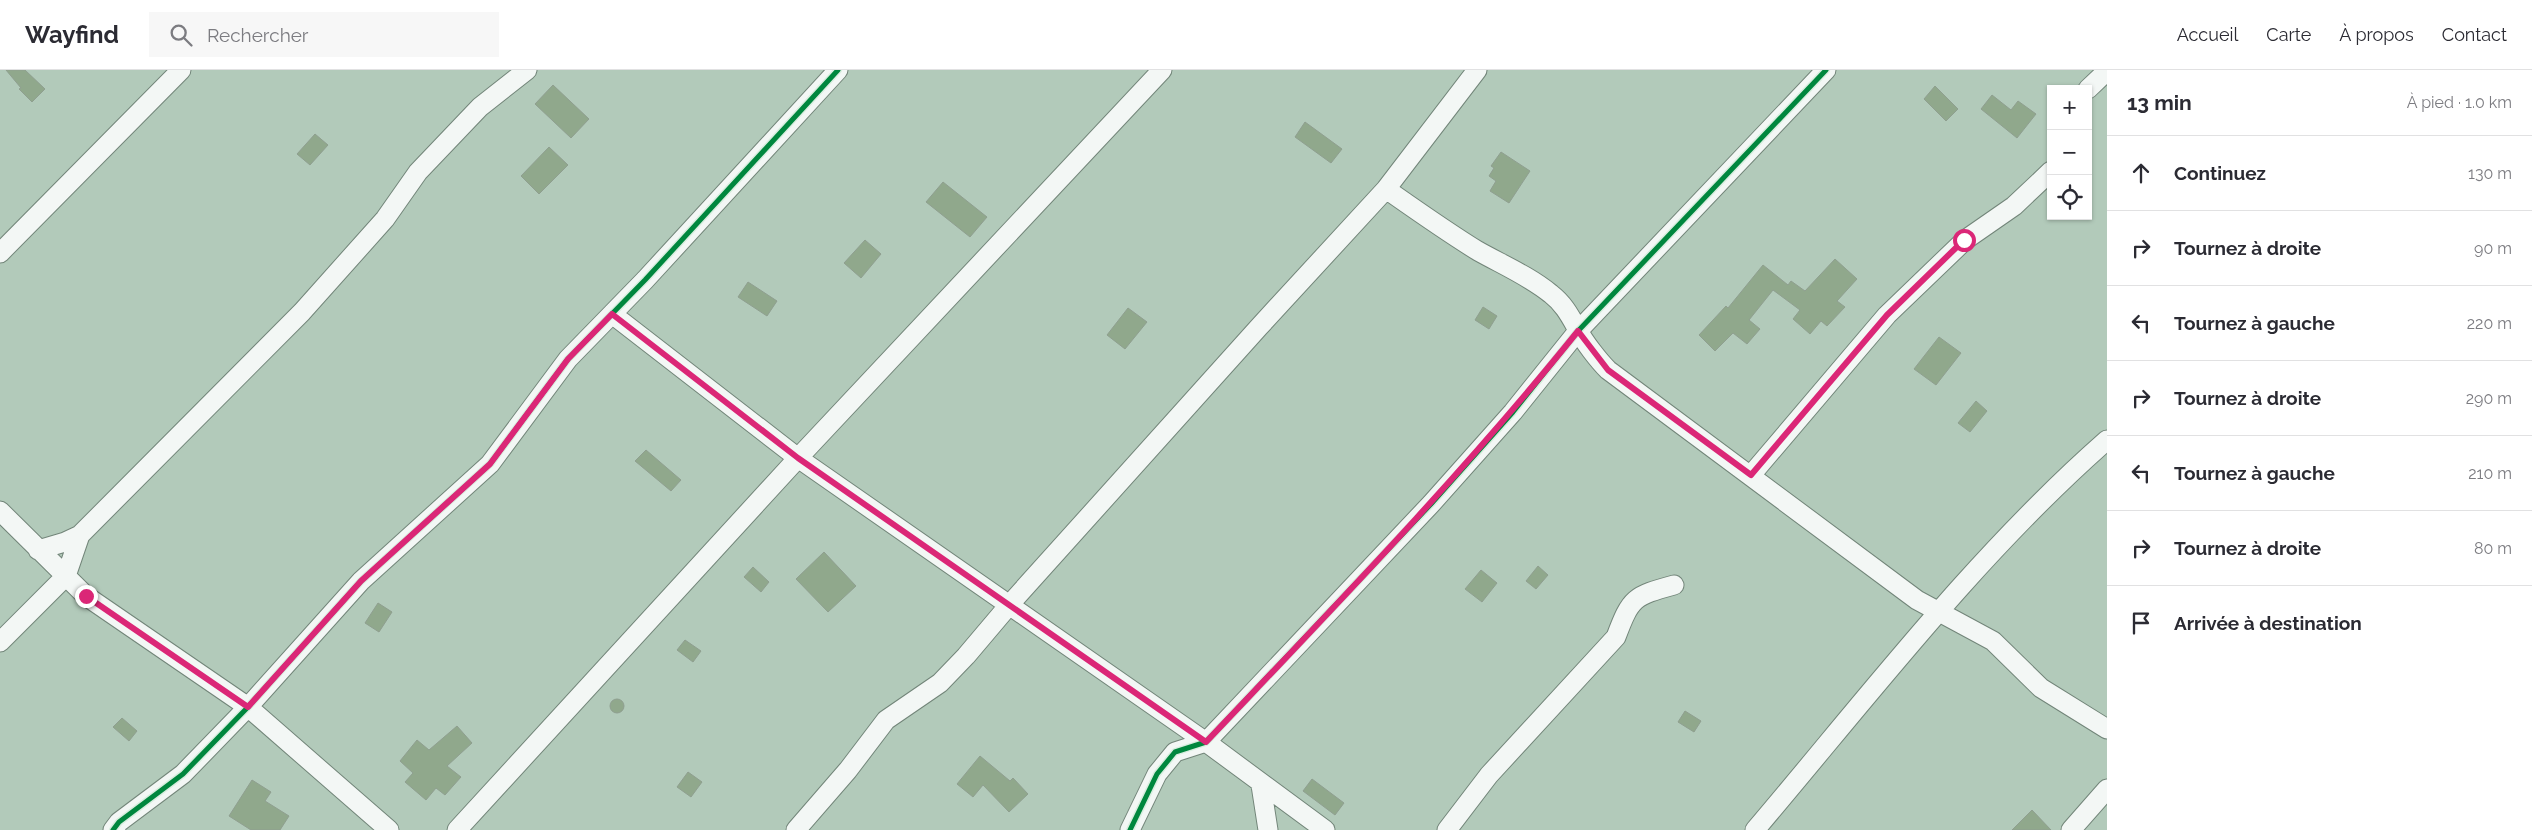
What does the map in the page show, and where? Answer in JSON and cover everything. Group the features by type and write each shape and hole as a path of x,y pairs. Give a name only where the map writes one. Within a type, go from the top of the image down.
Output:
{"street":[{"path":"0,253 181,70"},
{"path":"38,550 65,542 80,535 302,312 385,219 418,172 480,106 527,70"},
{"path":"113,830 120,822 182,774 248,707 361,581 490,464 568,359 838,70"},
{"path":"457,830 798,458 1162,70"},
{"path":"796,830 848,770 886,720 940,683 966,656 1010,604 1259,327 1386,189 1477,70"},
{"path":"1130,830 1157,774 1175,752 1206,742 1431,504 1513,412 1578,331 1826,70"},
{"path":"2092,85 2107,71"},
{"path":"1751,475 1887,315 1964,240 2014,206 2047,175"},
{"path":"1386,189 1458,238 1512,268 1552,294 1573,319 1578,331 1608,370 1917,600 1993,641 2041,688 2107,729"},
{"path":"612,314 798,458 1206,742 1261,785 1325,830"},
{"path":"1755,830 1940,612 2059,482 2107,440"},
{"path":"0,511 86,596 248,707 389,830"},
{"path":"0,642 66,576 80,535"},
{"path":"1447,830 1489,775 1616,637 1626,611 1642,594 1674,585"},
{"path":"1261,785 1268,830"},
{"path":"2071,830 2107,788"}],"building":[{"path":"6,70 25,70 45,89 32,102 19,89 21,88"},
{"path":"553,85 589,119 571,138 535,104"},
{"path":"1935,86 1958,109 1946,121 1924,99"},
{"path":"1992,95 2011,110 2018,101 2036,114 2017,138 1981,109"},
{"path":"1305,122 1342,149 1331,163 1295,137"},
{"path":"315,134 328,145 310,165 297,154"},
{"path":"549,147 568,165 539,194 521,176"},
{"path":"1501,152 1530,171 1509,203 1490,191 1496,181 1489,176 1494,168 1491,166"},
{"path":"943,182 987,217 970,237 926,202"},
{"path":"865,240 881,254 861,278 844,263"},
{"path":"1835,259 1857,279 1837,301 1845,307 1827,326 1821,321 1810,334 1793,319 1800,310 1773,290 1749,320 1760,329 1747,344 1733,333 1715,351 1699,335 1726,306 1728,308 1763,265 1788,285 1791,281 1805,291"},
{"path":"748,282 777,301 767,316 738,297"},
{"path":"1483,307 1497,316 1489,329 1475,320"},
{"path":"1128,308 1147,322 1125,349 1107,335"},
{"path":"1939,337 1961,353 1936,385 1914,369"},
{"path":"1976,401 1987,411 1970,432 1958,423"},
{"path":"646,450 681,480 671,491 635,461"},
{"path":"824,552 856,586 828,612 796,579"},
{"path":"1538,566 1548,575 1536,589 1526,581"},
{"path":"753,567 769,582 761,592 744,577"},
{"path":"1481,570 1497,583 1482,602 1465,589"},
{"path":"378,603 392,612 379,632 365,623"},
{"path":"685,640 701,651 693,662 677,650"},
{"path":"617,699 622,701 624,706 622,711 617,713 612,711 610,706 612,701"},
{"path":"1685,711 1701,721 1694,732 1678,722"},
{"path":"122,718 137,731 129,741 113,727"},
{"path":"457,726 472,743 447,766 461,777 445,795 436,788 426,800 405,782 413,773 400,761 417,740 429,750"},
{"path":"980,756 1010,781 1013,778 1028,794 1009,812 983,785 973,797 957,784"},
{"path":"688,772 702,782 691,797 677,787"},
{"path":"1312,779 1344,803 1335,815 1303,791"},
{"path":"252,780 271,792 265,801 289,816 280,830 251,830 229,816"},
{"path":"2032,810 2051,830 2012,830"}],"cycle path":[{"path":"113,830 119,822 183,774 248,707 361,581 490,464 568,359 645,280 838,70"},
{"path":"1130,830 1157,774 1175,752 1206,742 1431,504 1513,412 1578,331 1826,70"}],"route":[{"path":"86,596 248,707 361,581 490,464 568,359 612,314 798,458 1206,742 1431,504 1513,412 1578,331 1608,370 1751,475 1887,315 1964,240"}]}
